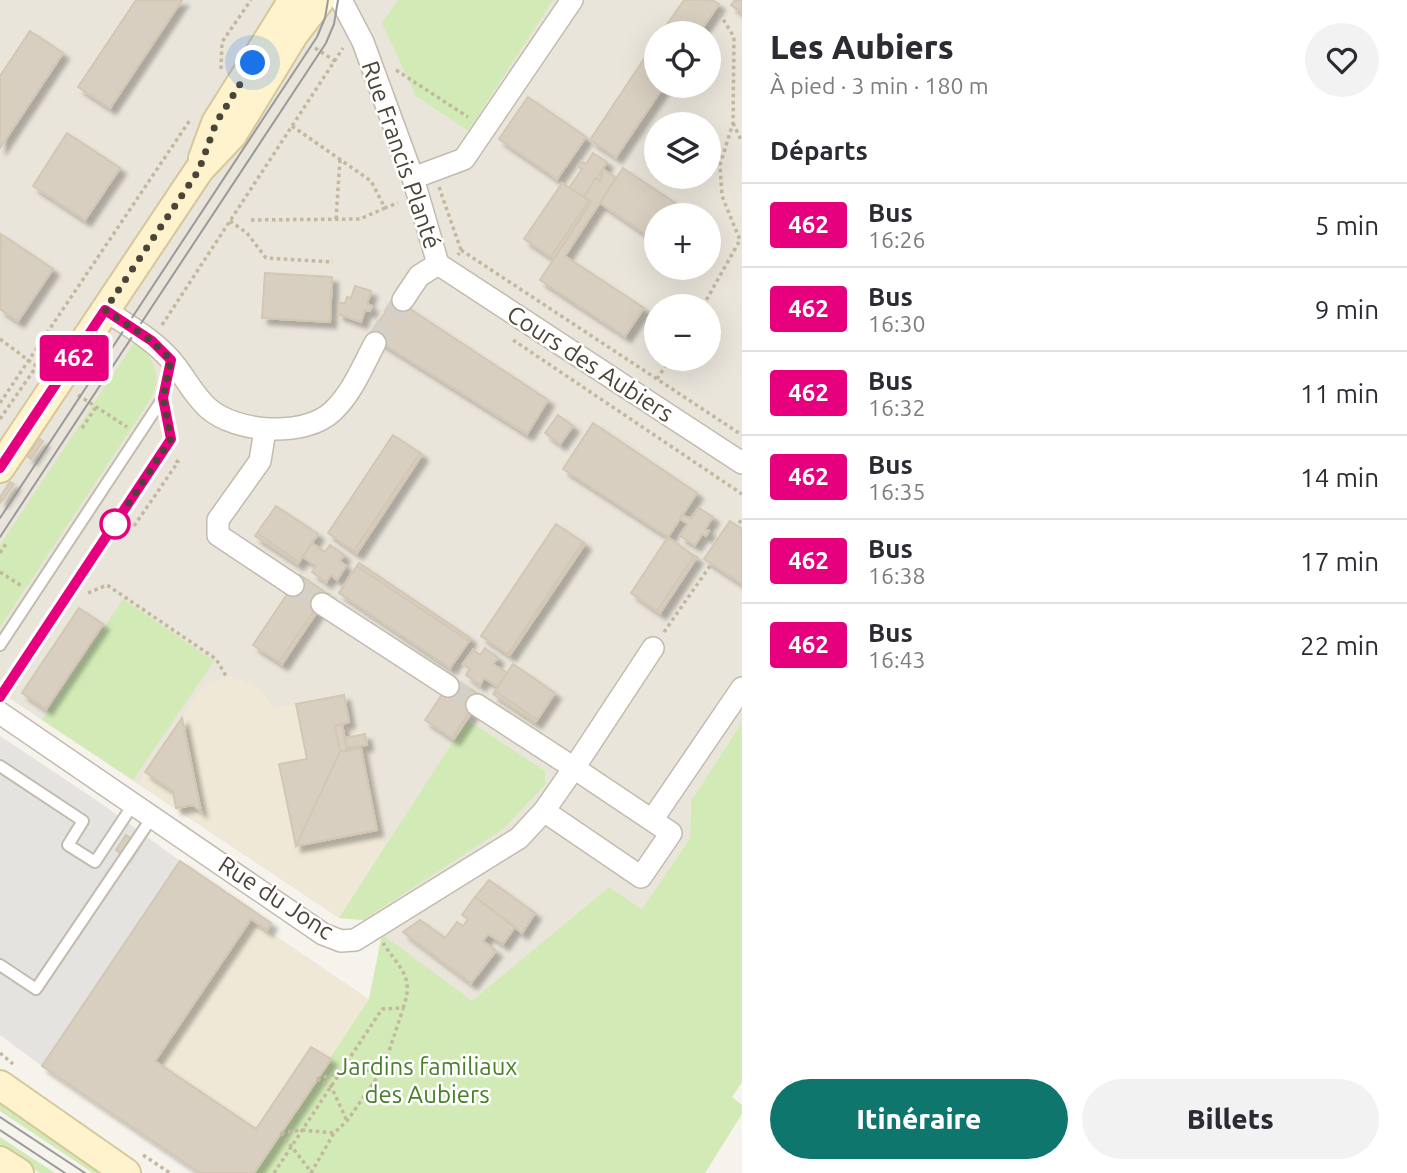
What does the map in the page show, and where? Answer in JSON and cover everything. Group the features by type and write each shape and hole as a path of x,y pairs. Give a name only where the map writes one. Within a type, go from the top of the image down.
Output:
{"street":[{"path":"199,170 216,123 293,0"},
{"path":"0,468 47,374 105,310 199,170 232,135 294,34 320,0"},
{"name":"Rue Francis Planté","path":"341,0 356,25 415,187 438,264 419,276 403,300"},
{"path":"415,187 464,159 572,0"},
{"name":"Cours des Aubiers","path":"438,264 742,463"},
{"path":"105,310 152,341 171,360 210,410 234,424 265,429 311,424 332,413 350,391 375,343"},
{"path":"265,429 260,461 218,520 218,536 293,585"},
{"path":"322,604 448,686"},
{"name":"Rue du Jonc","path":"0,713 323,934 341,941 355,940 519,838 544,811 653,648"},
{"path":"652,820 742,688"},
{"path":"477,705 671,833 641,877 544,811"},
{"path":"0,1085 126,1173"},
{"path":"0,1161 19,1173"}],"lane":[{"path":"0,645 163,398 171,360"},
{"path":"0,697 171,439 163,398"},
{"path":"0,766 83,821 68,845 95,862 134,803"},
{"path":"0,965 36,989 153,816"}],"path":[{"path":"220,75 222,42 251,0"},
{"path":"710,294 741,240 722,196 720,165 733,123 734,37 718,11"},
{"path":"152,341 356,25"},
{"path":"396,70 484,128"},
{"path":"0,403 197,109"},
{"path":"733,123 742,142"},
{"path":"292,126 371,181 385,208"},
{"path":"335,219 340,159"},
{"path":"251,219 360,219 385,208 415,187"},
{"path":"230,221 247,233 266,258 333,262"},
{"path":"461,250 742,435"},
{"path":"505,334 742,495"},
{"path":"0,339 139,435"},
{"path":"657,379 662,371"},
{"path":"0,419 47,374"},
{"path":"82,428 96,407"},
{"path":"163,451 178,462"},
{"path":"0,553 7,542"},
{"path":"653,648 710,566"},
{"path":"0,572 26,589"},
{"path":"88,593 107,585 216,659 226,676"},
{"path":"334,1133 302,1130 281,1133 312,1173 334,1133 347,1121 383,1069 410,990 409,982 374,928"},
{"path":"274,1173 382,1009 403,1008"},
{"path":"347,1121 331,1086 317,1079 339,1073 383,1069"}],"shaded area":[{"path":"0,0 742,0 742,722 691,801 690,838 642,909 609,887 472,1002 363,920 339,918 0,692"},
{"path":"229,675 261,689 273,708 344,695 349,722 365,734 385,846 339,918 138,783 202,687"},
{"path":"0,736 102,804 180,861 42,1066 0,1035"},
{"path":"180,861 271,923 267,930 369,999 254,1173 200,1173 42,1066"}],"green space":[{"path":"398,0 553,0 468,131 416,96 382,23"},
{"path":"134,343 147,354 154,367 156,381 152,397 0,627 0,545"},
{"path":"123,599 214,661 133,780 42,720"},
{"path":"467,720 545,771 545,785 503,829 363,920 339,918"},
{"name":"Jardins familiaux des Aubiers","path":"742,722 742,1082 732,1097 742,1105 742,1114 705,1173 254,1173 369,999 382,934 472,1001 609,887 642,909 690,838 691,801"},
{"path":"0,1100 109,1173 93,1173 0,1111"},
{"path":"0,1137 55,1173 40,1173 0,1146"}],"building":[{"path":"136,0 182,0 110,108 78,87"},
{"path":"684,0 712,0 719,4 707,21 669,21"},
{"path":"735,0 742,0 742,13 731,5"},
{"path":"30,31 63,53 0,148 0,76"},
{"path":"644,59 644,98 656,98 616,157 590,140"},
{"path":"528,97 586,137 557,179 499,139"},
{"path":"67,133 120,168 85,220 33,186"},
{"path":"593,153 607,162 599,174 603,176 600,181 596,178 584,197 569,188 582,169 578,167 582,162 586,164"},
{"path":"623,168 644,182 644,189 654,189 675,203 644,203 644,233 600,203"},
{"path":"603,169 616,178 565,256 644,308 625,336 540,280 591,202 584,197 596,178 600,181"},
{"path":"562,183 589,200 551,257 524,239"},
{"path":"589,200 591,202 554,259 551,257"},
{"path":"1,234 53,269 18,321 0,309"},
{"path":"265,273 332,277 330,322 262,318"},
{"path":"355,286 371,291 367,304 372,306 370,311 365,310 361,322 338,314 338,303 345,303 347,297 351,298"},
{"path":"395,299 548,400 527,434 369,335"},
{"path":"558,415 573,426 560,444 545,433"},
{"path":"593,423 697,493 668,537 563,469"},
{"path":"393,435 420,453 354,551 328,533"},
{"path":"40,439 43,441 31,459 27,456"},
{"path":"420,453 422,455 357,553 354,551"},
{"path":"10,482 14,484 1,502 0,497"},
{"path":"276,506 318,534 299,562 257,533"},
{"path":"699,508 713,517 705,529 709,531 706,536 702,534 695,545 680,536 688,524 680,519 683,515 691,519"},
{"path":"730,521 742,529 742,584 704,559"},
{"path":"556,524 583,542 508,654 481,636"},
{"path":"257,533 299,562 298,564 255,536"},
{"path":"668,537 694,556 657,611 631,593"},
{"path":"583,542 585,544 510,655 508,654"},
{"path":"312,543 325,552 330,545 344,555 340,561 346,566 337,580 331,575 326,582 312,572 316,566 303,557"},
{"path":"694,556 697,557 660,613 657,611"},
{"path":"359,563 470,638 469,641 357,566"},
{"path":"357,566 469,641 450,668 339,593"},
{"path":"300,575 326,593 279,662 253,645"},
{"path":"326,593 329,594 282,664 279,662"},
{"path":"79,608 103,624 46,709 22,693"},
{"path":"485,648 498,658 493,664 507,673 498,687 484,678 480,685 466,675 470,669 463,664 473,650 480,655"},
{"path":"513,664 555,693 537,720 495,691"},
{"path":"453,678 480,695 452,738 425,720"},
{"path":"495,691 537,720 535,722 493,694"},
{"path":"344,695 349,722 335,726 340,752 296,846 279,764 307,759 296,704"},
{"path":"480,695 482,697 454,739 452,738"},
{"path":"182,718 201,811 193,805 176,808 173,791 145,772"},
{"path":"342,724 347,751 340,752 335,726"},
{"path":"365,734 367,745 346,748 345,738"},
{"path":"361,748 377,830 296,846 340,752"},
{"path":"126,835 132,839 122,855 116,850"},
{"path":"180,861 271,923 267,930 251,919 155,1061 256,1129 311,1047 331,1059 254,1173 200,1173 42,1066"},
{"path":"489,880 535,913 522,933 475,897"},
{"path":"475,897 515,927 503,944 488,934 483,941 496,951 471,983 403,932 420,920 445,938 457,922 463,926 468,919 462,915"}],"tunnel":[{"path":"375,343 403,300"},
{"path":"293,585 322,604"},
{"path":"448,686 477,705"}],"tram line":[{"path":"0,518 317,37 325,18 328,0"},
{"path":"0,537 326,43 334,24 338,0"},
{"path":"0,1117 85,1173"},
{"path":"0,1130 65,1173"}],"bus line":[{"name":"462","path":"0,468 105,310 152,341 171,360 163,398 171,439 0,697"}],"route":[{"path":"115,524 171,439 163,398 171,360 152,341 105,310 199,170 216,123 253,63"}]}
